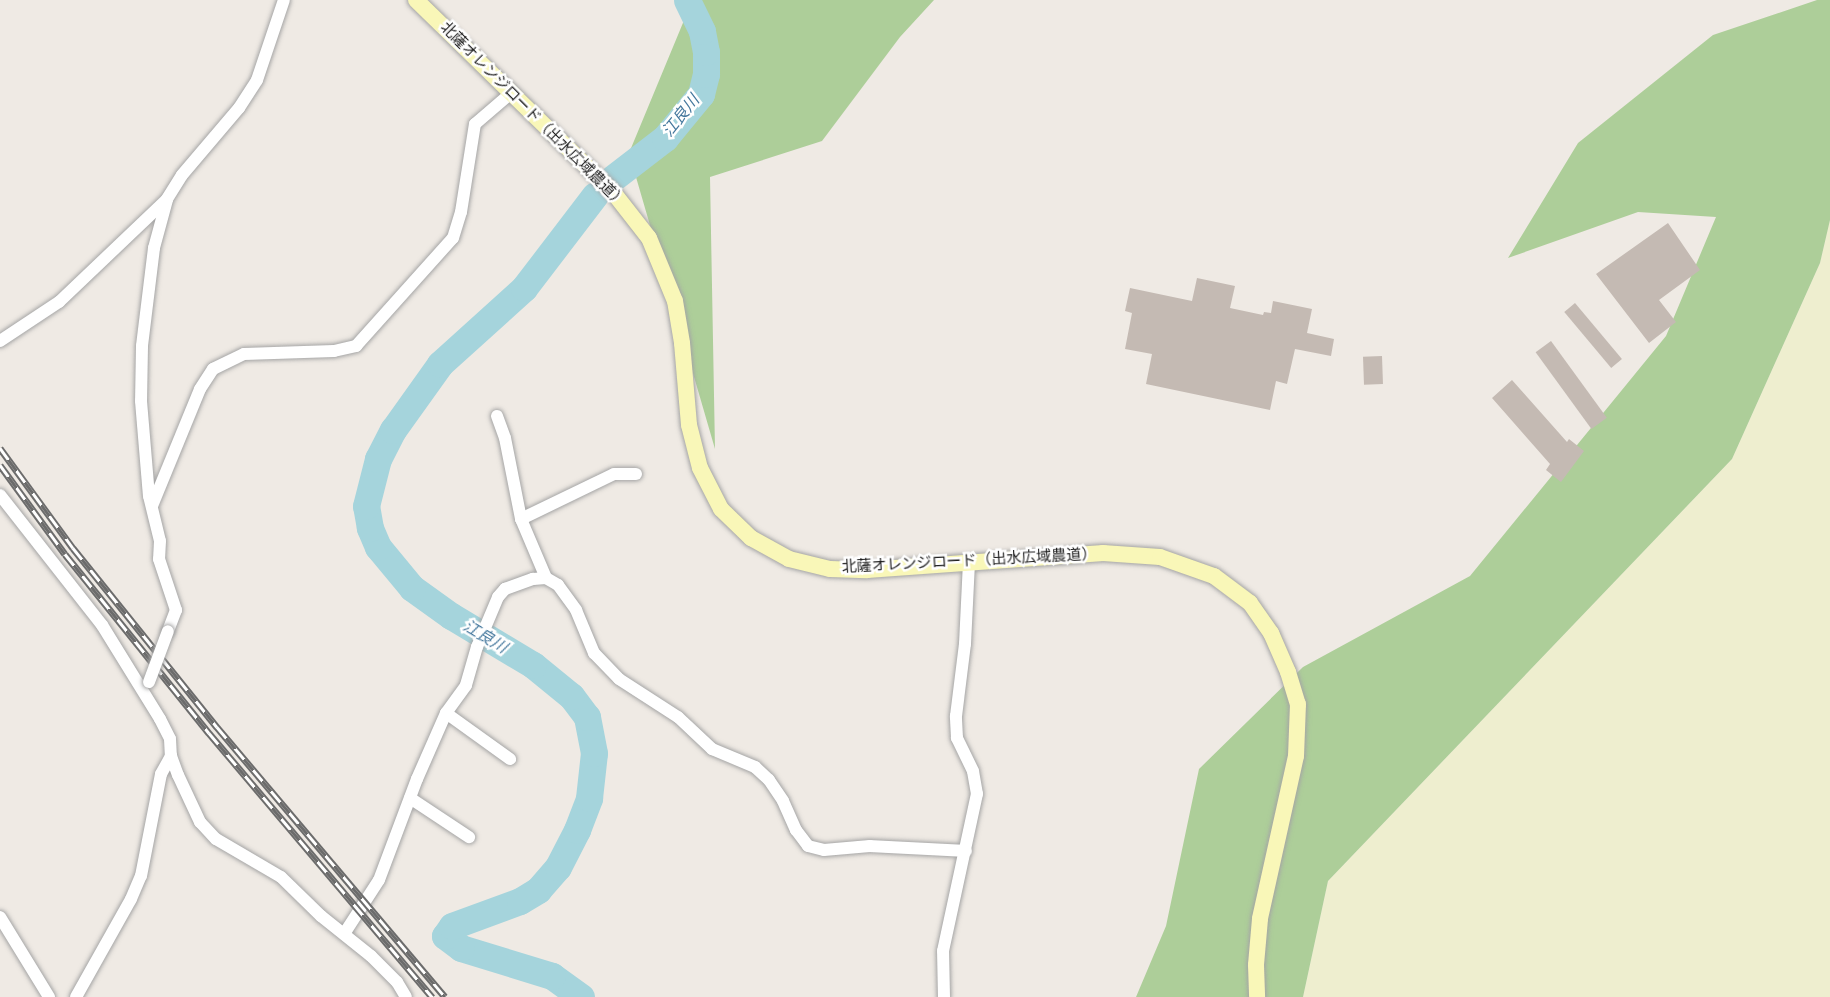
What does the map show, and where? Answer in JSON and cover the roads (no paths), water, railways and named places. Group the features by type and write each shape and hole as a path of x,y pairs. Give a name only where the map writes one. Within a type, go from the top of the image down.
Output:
{"street":[{"path":"0,341 58,302 167,199 182,175 239,108 257,80 284,0"},
{"name":"北薩オレンジロード（出水広域農道）","path":"416,0 613,192 649,238 675,301 682,343 693,447 708,488 737,527 789,559 830,569 867,570 1103,553 1160,557 1214,576 1250,603 1271,633 1288,672 1298,704 1296,756 1260,919 1256,965 1257,997"},
{"path":"152,506 200,389 213,369 244,354 334,351 356,346 453,238 461,212 475,124 511,93"},
{"path":"146,698 149,682 176,610 159,559 160,541 152,506 141,401 142,346 154,248 167,199"},
{"path":"497,416 505,438 521,519 546,578"},
{"path":"521,519 614,474 636,474"},
{"path":"0,495 102,625 170,739 171,756 200,822 216,840 281,877 397,982 406,997"},
{"path":"944,997 944,951 976,794 973,771 957,738 956,716 965,644 969,563"},
{"path":"344,934 379,880 446,713 466,685 477,647 498,597 505,589 533,579 546,578 558,585 568,597 594,654 619,679 678,717 712,749 755,768 768,780 783,801 796,830 808,846 824,850 870,846 966,851"},
{"path":"446,713 510,759"},
{"path":"76,997 131,899 141,876 161,774 171,756"},
{"path":"410,798 469,837"},
{"path":"0,917 49,997"}],"waterway":[{"name":"江良川","path":"613,178 665,138 701,94 706,74 706,52 702,31 687,0"},
{"name":"江良川","path":"581,997 552,976 461,948 445,936 452,926 520,901 538,890 558,867 577,830 589,798 594,753 587,717 571,696 533,665 451,616 412,588 378,547 370,528 366,506 378,459 393,430 440,364 524,288 595,195"}],"railway":[{"path":"0,448 73,548 217,727 445,997"},
{"path":"0,465 65,554 209,733 432,997"}]}
